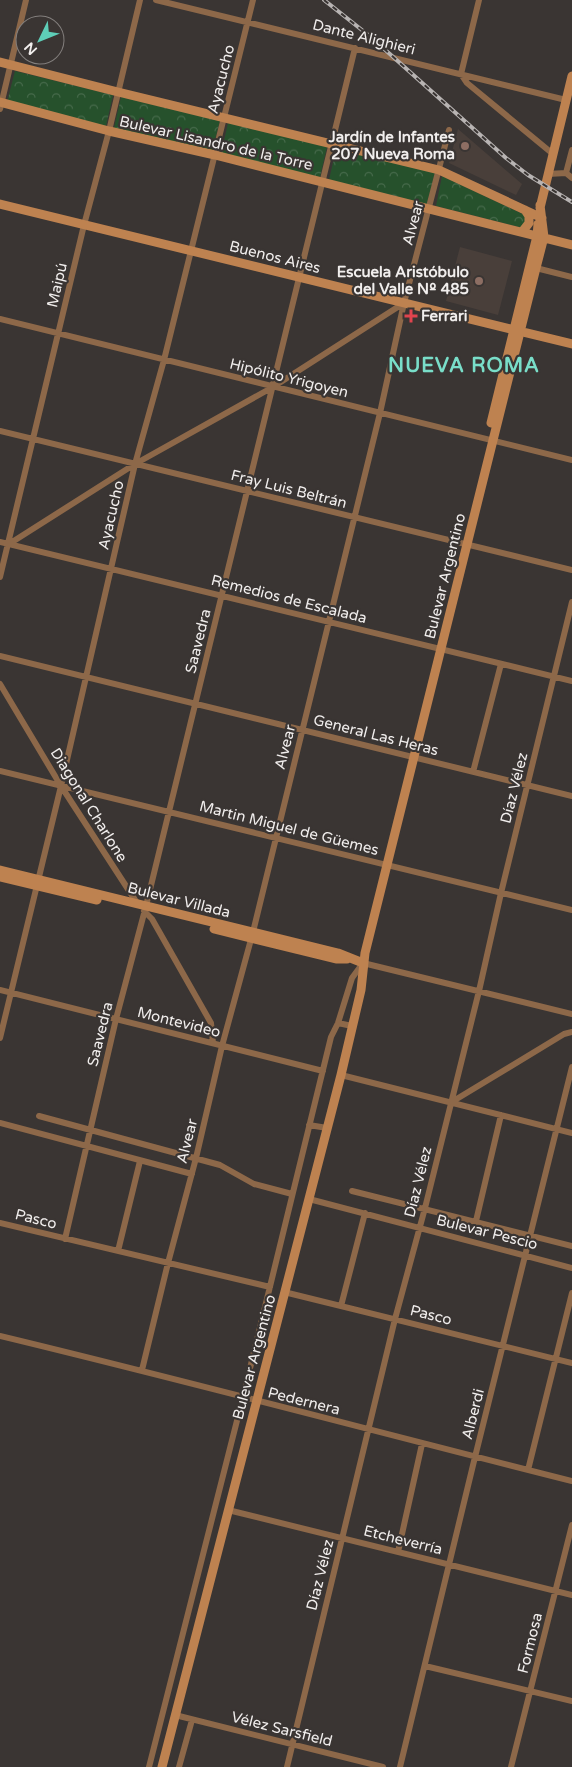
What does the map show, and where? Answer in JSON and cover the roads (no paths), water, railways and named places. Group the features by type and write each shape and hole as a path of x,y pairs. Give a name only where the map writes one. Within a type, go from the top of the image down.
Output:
{"main road":[{"name":"Bulevar Lisandro de la Torre","path":"0,62 439,170 540,217"},
{"name":"Bulevar Argentino","path":"517,331 536,268 540,236 540,204 571,81"},
{"name":"Bulevar Lisandro de la Torre","path":"1,104 109,132 215,155 430,208 572,245"},
{"name":"Buenos Aires","path":"0,204 572,344"},
{"path":"522,232 529,223 529,216 525,210"},
{"name":"Bulevar Argentino","path":"162,1767 341,1075 362,983 365,952 385,865 540,236"},
{"name":"Bulevar Villada","path":"0,870 37,883"},
{"name":"Bulevar Villada","path":"0,877 37,883 142,907 336,959 352,959 363,963"}],"street":[{"path":"1,104 26,0"},
{"name":"Maipú","path":"0,577 140,0"},
{"name":"Dante Alighieri","path":"156,0 566,100"},
{"name":"Ayacucho","path":"0,1038 61,786 135,464 164,360 253,0"},
{"path":"479,0 462,74 467,83 553,154"},
{"name":"Saavedra","path":"65,1239 142,907 169,812 196,704 355,48"},
{"name":"Alvear","path":"142,1370 196,1158 222,1046 252,935 380,413 404,304 450,130"},
{"path":"566,173 572,150"},
{"path":"548,174 566,173 572,178"},
{"path":"536,268 572,277"},
{"path":"9,544 135,464 273,386 404,304"},
{"name":"Hipólito Yrigoyen","path":"0,319 572,460"},
{"name":"Fray Luis Beltrán","path":"0,431 572,570"},
{"name":"Remedios de Escalada","path":"0,542 572,681"},
{"name":"Díaz Vélez","path":"287,1767 395,1319 420,1228 479,990 572,602"},
{"name":"General Las Heras","path":"0,656 572,796"},
{"path":"473,772 501,664"},
{"name":"Diagonal Charlone","path":"0,684 61,786 152,919 210,1024 213,1043"},
{"name":"Martin Miguel de Güemes","path":"0,771 572,910"},
{"path":"149,1767 243,1397 331,1037 338,1023 352,978 363,963"},
{"name":"Bulevar Villada","path":"363,963 572,1014"},
{"name":"Montevideo","path":"0,990 323,1071"},
{"path":"338,1023 352,1026"},
{"path":"450,1103 564,1034 572,1032"},
{"name":"Alberdi","path":"400,1767 572,1067"},
{"path":"341,1075 572,1133"},
{"path":"476,1221 501,1115"},
{"path":"39,1116 220,1165 254,1184 292,1194"},
{"path":"0,1123 192,1174"},
{"path":"309,1124 327,1128"},
{"path":"118,1251 140,1161"},
{"name":"Bulevar Pescio","path":"352,1191 572,1246"},
{"name":"Bulevar Pescio","path":"309,1199 525,1254 572,1268"},
{"path":"341,1306 365,1213"},
{"name":"Pasco","path":"0,1223 270,1287"},
{"name":"Pasco","path":"284,1292 572,1363"},
{"path":"528,1470 572,1293"},
{"name":"Pedernera","path":"0,1336 142,1370 422,1444 572,1481"},
{"path":"398,1552 422,1444"},
{"name":"Etcheverría","path":"228,1510 572,1595"},
{"name":"Formosa","path":"512,1767 572,1525"},
{"path":"425,1666 572,1702"},
{"name":"Vélez Sarsfield","path":"174,1716 383,1767"},
{"path":"179,1767 192,1720"}],"railway":[{"path":"324,0 372,38 506,158 528,175 572,202"}],"place":[{"name":"Jardín de Infantes 207 Nueva Roma","path":"465,146"},
{"name":"Escuela Aristóbulo del Valle Nº 485","path":"479,281"},
{"name":"Ferrari","path":"411,316"}],"district":[{"name":"NUEVA ROMA","path":"464,365"}]}
